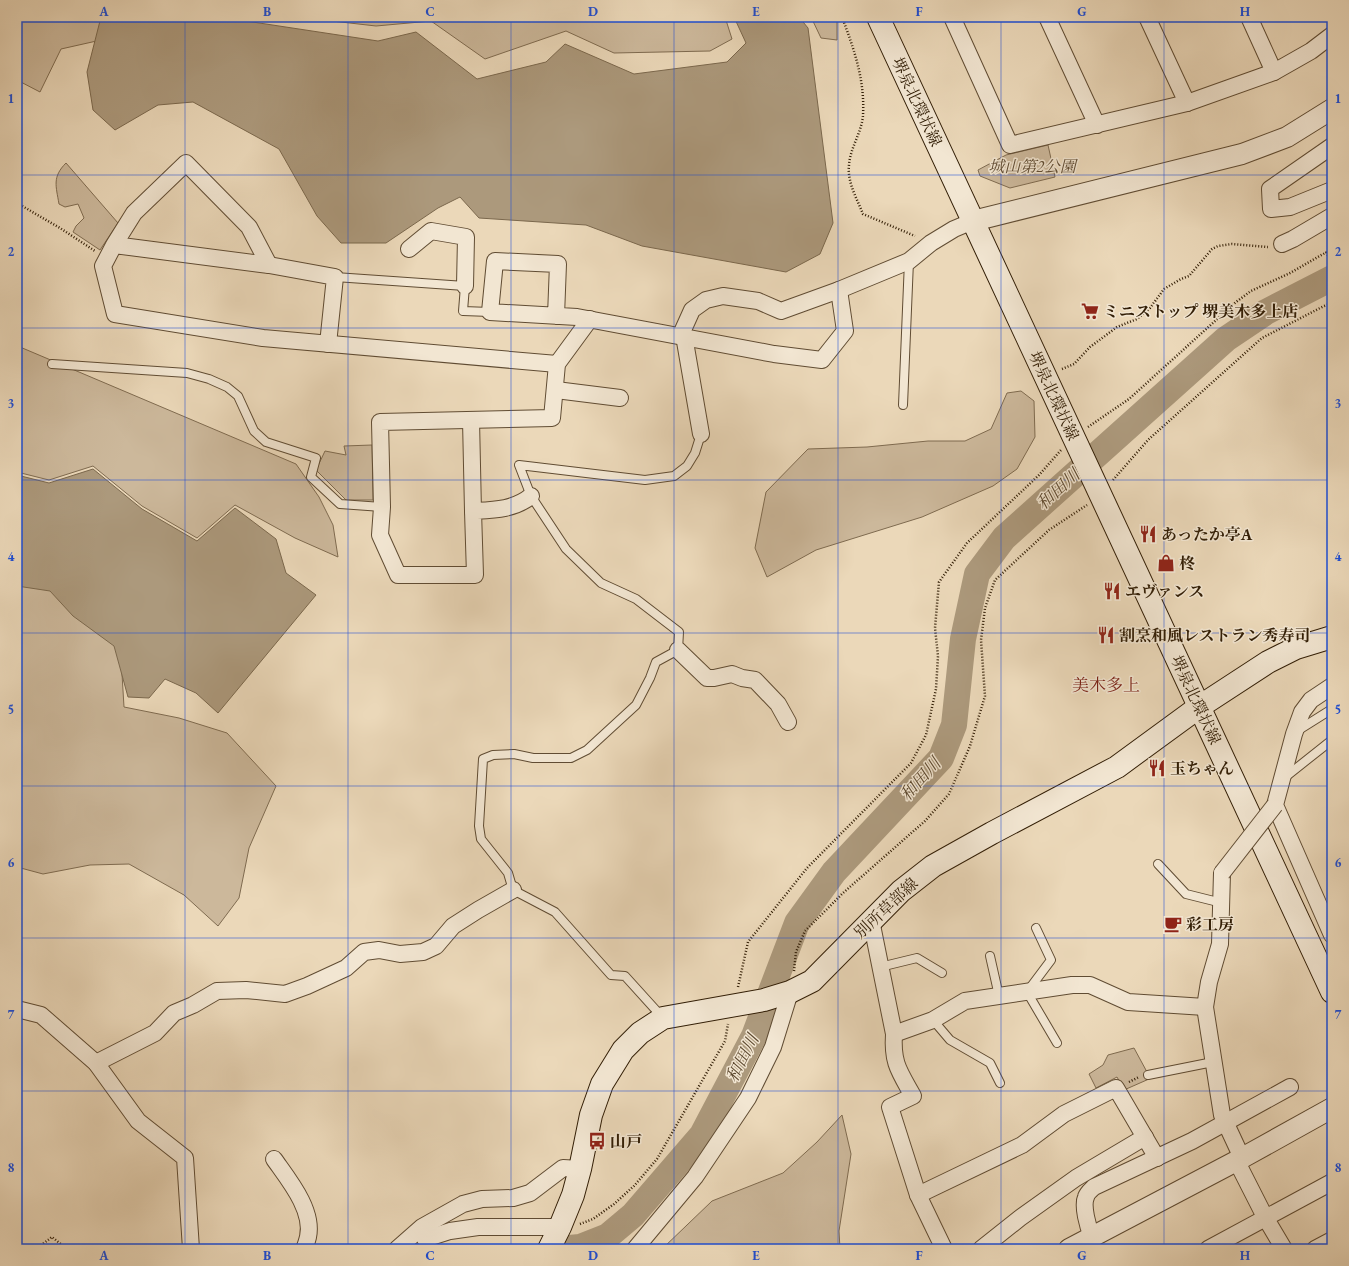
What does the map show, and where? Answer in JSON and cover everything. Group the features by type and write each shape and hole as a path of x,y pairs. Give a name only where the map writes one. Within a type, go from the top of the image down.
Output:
{"main road":[{"name":"堺泉北環状線","path":"878,17 1332,992"},
{"name":"別所草部線","path":"556,1236 573,1195 591,1115 602,1084 623,1050 640,1033 663,1018 764,1000 790,992 812,981 901,891 933,866 1116,766 1199,707 1268,662 1296,648 1332,638"}],"street":[{"path":"952,17 1010,145 1187,103 1274,72 1311,51 1332,35"},
{"path":"1046,17 1097,125"},
{"path":"1147,17 1187,103"},
{"path":"1248,17 1274,72"},
{"path":"701,434 683,330 692,310 706,300 723,296 758,301 781,311 839,290 909,261 931,243 954,229 973,221 1242,154 1287,137 1332,109"},
{"path":"1332,146 1270,190 1271,209 1290,207 1332,190"},
{"path":"269,265 249,227 186,163 134,213 103,266 115,314 263,338 557,364"},
{"path":"1282,244 1293,240 1332,216"},
{"path":"409,249 431,231 466,237 464,286"},
{"path":"110,252 269,265 334,277 328,344"},
{"path":"556,316 558,264 495,261 490,312 556,316 577,317 774,354 822,360 845,331 839,290"},
{"path":"471,420 475,576 398,576 380,536 382,507 380,422 552,418 556,390 557,364 590,320"},
{"path":"556,390 620,398"},
{"path":"473,511 504,509 526,500 531,496"},
{"path":"678,650 706,678 714,678 732,674 742,678 755,680 778,704 788,722"},
{"path":"1284,1249 1265,1217 1239,1159 1222,1115 1204,1007 1209,982 1220,944 1222,873 1275,805 1294,734 1302,712 1311,700 1332,686"},
{"path":"1275,805 1332,935"},
{"path":"96,1063 155,1033 174,1013 193,1005 217,991 246,990 285,994 307,986 346,968 364,952 379,950 400,954 423,952 436,946 453,926 513,890"},
{"path":"871,920 894,1034 893,1050 896,1066 913,1096 890,1107 918,1194 944,1249"},
{"path":"894,1034 933,1020 965,1001 1072,985 1090,986 1128,1002 1204,1007"},
{"path":"635,1249 695,1177 748,1098 773,1047 790,992"},
{"path":"17,1009 41,1015 96,1063 138,1121 185,1158 191,1249"},
{"path":"1092,1237 1086,1218 1085,1198 1089,1191 1094,1187 1192,1142 1225,1122 1290,1087"},
{"path":"918,1194 1022,1145 1064,1114 1116,1088 1157,1158"},
{"path":"1069,1249 1332,1108"},
{"path":"981,1249 1020,1218 1076,1178 1145,1137"},
{"path":"274,1159 298,1194 307,1215 309,1236 304,1249"},
{"path":"397,1249 422,1227 463,1204 482,1199 513,1198 530,1193 563,1168 580,1169"},
{"path":"1208,1249 1332,1182"},
{"path":"425,1239 450,1231 478,1227 556,1236"},
{"path":"1315,1249 1332,1240"}],"lane":[{"path":"903,405 909,261"},
{"path":"334,277 464,286 463,311 490,312"},
{"path":"52,364 187,373 209,379 227,387 238,396 254,431 266,442 316,458 311,477 340,504 382,507"},
{"path":"663,1018 625,976 611,975 555,912 513,890 508,873 481,839 479,826 484,759 493,755 514,754 534,758 570,758 587,750 636,705 650,678 656,662 678,650 679,632 636,599 601,583 566,549 531,496 519,465 645,480 674,476 687,466 695,453 701,434"},
{"path":"1294,734 1332,709"},
{"path":"1281,780 1332,740"},
{"path":"1158,864 1186,894 1222,902"},
{"path":"1036,928 1051,960 1027,992 1057,1044"},
{"path":"990,956 999,996"},
{"path":"880,967 917,958 942,973"},
{"path":"933,1020 950,1040 990,1063 1000,1083"},
{"path":"1148,1075 1213,1062"}],"path":[{"path":"842,17 863,86 863,116 849,165 851,184 863,214 931,243"},
{"path":"17,203 60,228 110,252"},
{"path":"1045,376 1074,364 1090,347 1117,327 1137,319 1150,308 1164,289 1181,278 1189,276 1212,249 1218,246 1232,244 1267,247 1282,244"},
{"path":"556,1236 593,1219 614,1204 634,1186 657,1158 725,1041 737,1004 748,942 807,868 911,763 926,735 936,689 938,656 935,628 939,582 967,543 1075,441 1129,399 1236,302 1251,291 1290,273 1332,249"},
{"path":"1326,252 1332,263"},
{"path":"790,992 796,952 804,931 843,893 925,822 949,794 970,746 985,696 981,640 984,608 995,580 1049,530 1118,472 1148,440 1262,338 1332,303"},
{"path":"1116,1088 1142,1076 1148,1075"},
{"path":"36,1249 52,1237 67,1249"}],"green space":[{"path":"17,17 111,17 101,40 61,49 40,92 17,80"},
{"path":"297,17 725,17 732,39 710,51 614,53 566,31 485,59 431,21 376,26"},
{"path":"811,17 837,17 837,40 821,38"},
{"name":"城山第2公園","path":"1048,145 1055,177 1010,188 980,176 978,170 1006,155"},
{"path":"66,163 118,223 100,250 73,232 76,226 84,218 78,204 65,207 59,204 56,182 59,173"},
{"path":"20,347 296,464 319,497 333,525 338,557 295,538 235,505 197,538 142,506 93,466 49,480 17,472 17,348"},
{"path":"1021,391 1034,401 1035,437 1017,469 993,486 922,517 816,550 767,577 755,548 766,492 808,449 867,447 928,441 965,441 991,429 1007,393"},
{"path":"372,445 373,500 346,500 316,470 325,451 346,455 344,446"},
{"path":"17,575 62,588 120,641 124,707 179,718 227,733 276,786 249,848 239,898 218,926 184,895 129,864 90,865 43,874 17,867"},
{"path":"1134,1048 1147,1072 1149,1079 1124,1090 1117,1077 1096,1088 1089,1074 1103,1065 1108,1055"},
{"path":"842,1115 851,1154 839,1231 840,1249 662,1249 712,1201 783,1173 817,1142"}],"shaded area":[{"path":"101,17 239,17 246,21 378,41 416,32 477,79 546,62 565,44 634,74 727,62 746,43 734,17 799,17 808,28 833,223 820,254 786,272 642,246 586,225 479,218 460,197 438,208 386,243 341,243 317,216 279,149 193,102 158,105 115,130 93,110 87,72"},
{"path":"93,469 142,509 197,541 235,508 276,539 286,573 316,595 218,713 196,693 165,679 149,698 128,697 114,646 73,616 50,591 17,586 17,475 49,483"}],"waterway":[{"name":"和田川","path":"559,1249 580,1247 608,1236 633,1215 702,1135 754,1036 797,923 834,872 941,758 954,725 963,639 977,574 1004,538 1226,339 1266,312 1332,278"}],"place":[{"name":"ミニストップ 堺美木多上店","path":"1090,311"},
{"name":"あったか亭A","path":"1148,534"},
{"name":"柊","path":"1166,563"},
{"name":"エヴァンス","path":"1112,591"},
{"name":"割烹和風レストラン秀寿司","path":"1106,635"},
{"name":"玉ちゃん","path":"1157,768"},
{"name":"彩工房","path":"1173,924"},
{"name":"山戸","path":"597,1141"}],"district":[{"name":"美木多上","path":"1106,685"}]}
